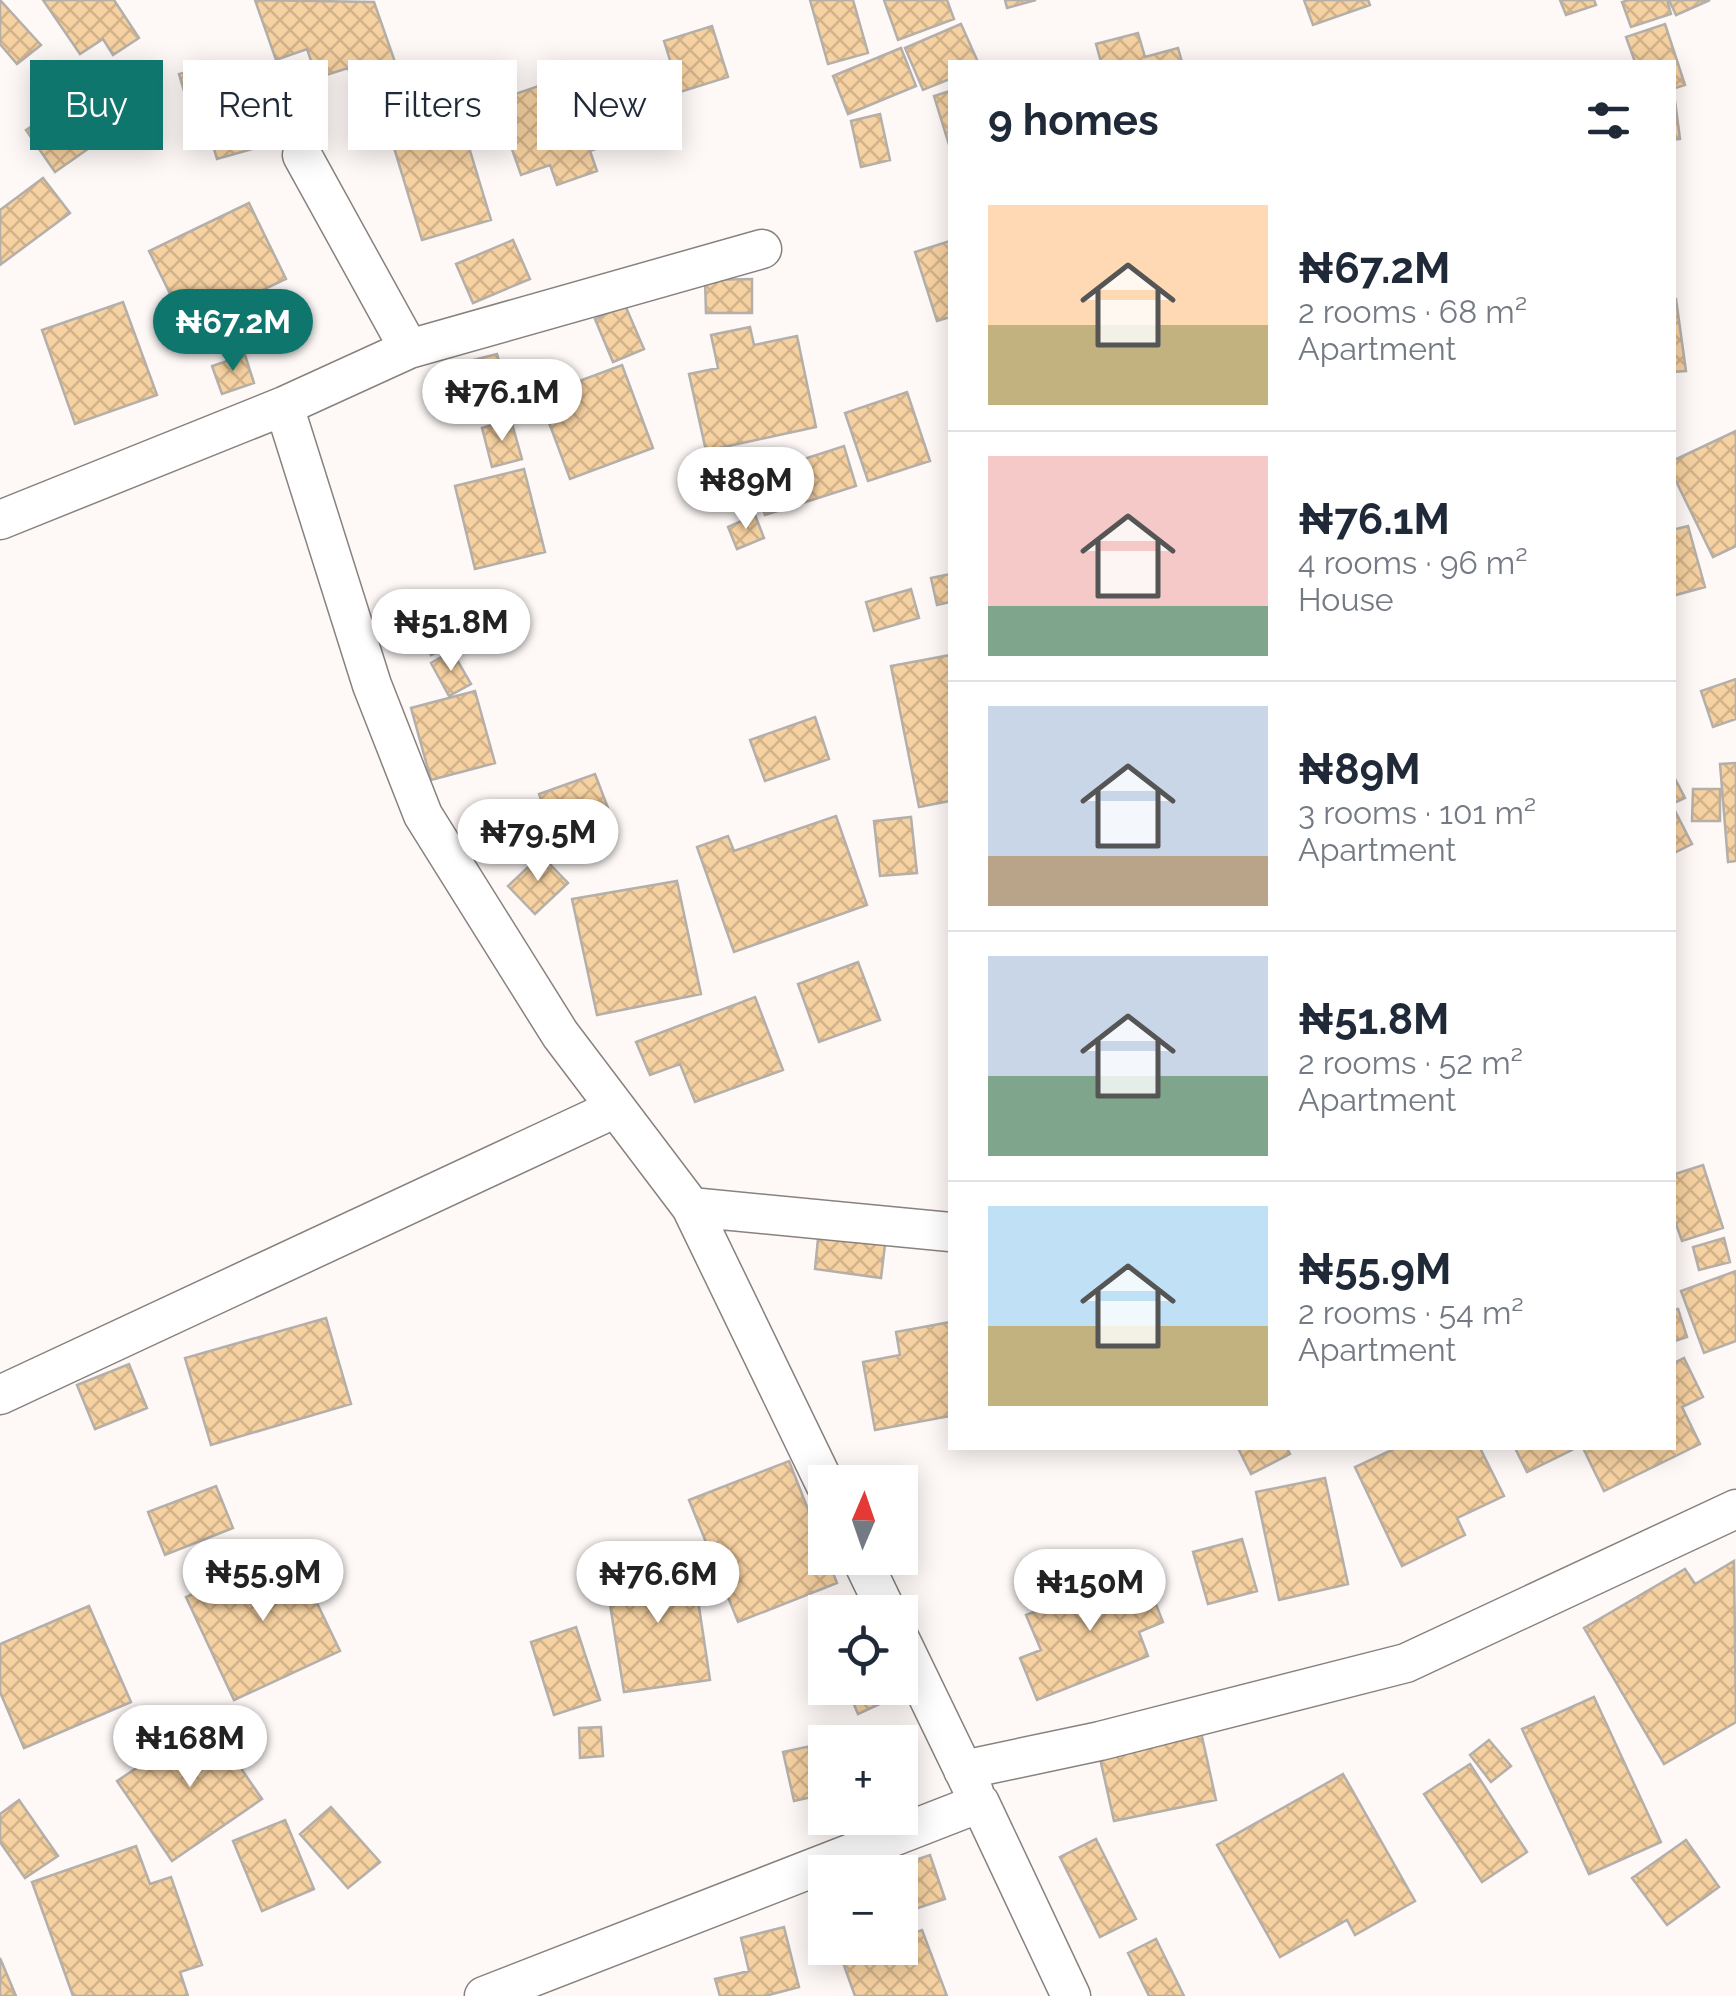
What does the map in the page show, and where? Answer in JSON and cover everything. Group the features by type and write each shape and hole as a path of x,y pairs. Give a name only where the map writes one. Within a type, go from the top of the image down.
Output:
{"street":[{"path":"302,155 409,349"},
{"path":"0,520 284,406 409,349 762,248"},
{"path":"284,406 372,684 423,815 560,1034 691,1208 816,1465"},
{"path":"0,1394 616,1108"},
{"path":"691,1208 948,1232"},
{"path":"484,1996 972,1786 1100,1742 1406,1663 1736,1509"},
{"path":"918,1676 1072,1996"}],"building":[{"path":"0,0 41,45 17,64 0,44"},
{"path":"43,0 114,0 139,38 113,55 103,39 80,54"},
{"path":"255,0 374,2 394,60 348,60 348,68 328,74 328,60 311,60 307,49 276,60"},
{"path":"810,0 853,0 868,53 828,64"},
{"path":"884,0 947,0 954,19 898,40"},
{"path":"1005,0 1036,0 1007,8"},
{"path":"1304,0 1368,0 1370,5 1313,25"},
{"path":"1560,0 1594,0 1596,5 1566,15"},
{"path":"1667,0 1671,14 1631,27 1622,2"},
{"path":"1669,0 1710,0 1676,15"},
{"path":"961,24 977,60 948,60 948,80 923,90 905,48"},
{"path":"1665,24 1685,85 1676,88 1676,60 1634,60 1626,37"},
{"path":"712,26 728,77 682,91 682,60 670,60 664,41"},
{"path":"1138,33 1145,57 1178,48 1181,60 1100,60 1096,44"},
{"path":"901,48 916,86 848,114 833,76"},
{"path":"537,87 537,150 593,150 597,171 557,185 550,165 521,175 512,150 517,150 517,93"},
{"path":"948,92 948,142 934,96"},
{"path":"880,114 890,160 861,167 851,121"},
{"path":"40,150 86,150 55,172"},
{"path":"214,150 249,150 217,159"},
{"path":"395,150 470,150 491,220 422,240"},
{"path":"43,178 70,213 0,265 0,210"},
{"path":"249,203 286,279 186,326 149,251"},
{"path":"513,240 530,279 473,303 456,264"},
{"path":"948,242 948,318 937,321 915,252"},
{"path":"752,279 752,313 706,313 705,280"},
{"path":"1676,299 1686,371 1676,372"},
{"path":"123,302 157,395 75,424 42,330"},
{"path":"625,305 644,349 613,362 595,319"},
{"path":"750,327 754,345 797,336 816,427 706,451 689,374 718,368 711,335"},
{"path":"497,354 512,408 481,416 466,362"},
{"path":"245,355 254,383 222,394 212,366"},
{"path":"622,365 653,448 570,479 539,396"},
{"path":"907,392 930,461 868,481 845,413"},
{"path":"511,420 522,459 492,467 482,428"},
{"path":"1736,431 1736,546 1713,557 1676,481 1676,459"},
{"path":"844,446 856,486 765,515 751,476"},
{"path":"524,469 545,552 475,569 455,486"},
{"path":"755,515 764,538 737,549 728,527"},
{"path":"1688,526 1705,587 1676,595 1676,529"},
{"path":"948,574 948,602 937,605 931,578"},
{"path":"911,589 919,618 874,631 866,602"},
{"path":"436,603 455,645 431,655 413,614"},
{"path":"452,651 471,684 449,696 431,663"},
{"path":"948,655 948,801 919,807 891,666"},
{"path":"1736,679 1736,719 1713,727 1701,691"},
{"path":"475,691 495,763 431,780 411,708"},
{"path":"815,717 829,759 765,781 750,740"},
{"path":"1736,763 1736,861 1728,862 1720,764"},
{"path":"595,774 608,808 551,828 539,794"},
{"path":"1676,781 1685,798 1676,802"},
{"path":"1693,789 1720,789 1720,821 1692,821"},
{"path":"509,802 526,831 490,852 472,824"},
{"path":"1676,813 1692,844 1676,852"},
{"path":"836,816 867,905 734,952 697,847 728,836 734,851"},
{"path":"911,817 917,873 880,876 874,821"},
{"path":"541,855 568,883 535,914 508,886"},
{"path":"677,881 701,994 597,1015 572,899"},
{"path":"858,962 880,1020 819,1042 798,984"},
{"path":"755,997 783,1070 695,1102 680,1064 650,1075 636,1042"},
{"path":"1703,1165 1723,1228 1682,1241 1676,1224 1676,1174"},
{"path":"820,1219 887,1228 881,1278 815,1269"},
{"path":"1724,1238 1730,1262 1699,1270 1693,1247"},
{"path":"1736,1271 1736,1341 1704,1353 1681,1291"},
{"path":"1676,1309 1687,1337 1676,1341"},
{"path":"326,1318 351,1404 211,1445 185,1358"},
{"path":"948,1322 948,1416 875,1430 863,1362 900,1355 896,1332"},
{"path":"1684,1358 1703,1397 1682,1407 1700,1444 1604,1491 1584,1450 1676,1450 1676,1362"},
{"path":"129,1364 147,1408 95,1429 77,1385"},
{"path":"1239,1450 1288,1450 1290,1454 1251,1474"},
{"path":"1392,1450 1481,1450 1504,1496 1457,1518 1465,1535 1402,1566 1355,1467"},
{"path":"1516,1450 1572,1450 1527,1472"},
{"path":"789,1461 808,1509 808,1575 834,1575 837,1583 738,1622 689,1500"},
{"path":"1325,1478 1348,1584 1279,1600 1256,1492"},
{"path":"216,1486 233,1528 165,1555 148,1512"},
{"path":"1242,1539 1257,1591 1208,1604 1193,1552"},
{"path":"291,1549 340,1651 234,1700 186,1597"},
{"path":"692,1560 710,1680 624,1692 605,1573"},
{"path":"1734,1561 1736,1722 1664,1764 1584,1628 1685,1569 1695,1584"},
{"path":"1142,1569 1163,1622 1139,1632 1148,1656 1037,1700 1020,1658 1041,1650 1026,1615"},
{"path":"89,1606 131,1702 24,1748 0,1692 0,1644"},
{"path":"576,1627 600,1700 554,1715 531,1642"},
{"path":"1594,1697 1661,1842 1589,1874 1522,1729"},
{"path":"854,1705 878,1705 858,1714"},
{"path":"208,1720 262,1799 172,1861 117,1781"},
{"path":"601,1727 603,1756 580,1758 579,1728"},
{"path":"1201,1732 1216,1800 1114,1821 1099,1754"},
{"path":"1489,1740 1511,1766 1491,1782 1470,1755"},
{"path":"808,1747 808,1798 794,1801 783,1752"},
{"path":"1470,1764 1527,1852 1482,1882 1424,1794"},
{"path":"1343,1774 1415,1901 1355,1935 1347,1920 1280,1957 1217,1845"},
{"path":"19,1800 58,1856 25,1878 0,1842 0,1814"},
{"path":"331,1807 380,1862 348,1888 300,1834"},
{"path":"285,1820 314,1889 262,1911 233,1841"},
{"path":"1096,1839 1136,1919 1100,1937 1060,1857"},
{"path":"1686,1840 1719,1887 1667,1925 1632,1878"},
{"path":"136,1846 150,1884 171,1877 202,1965 180,1972 188,1996 73,1996 32,1882"},
{"path":"930,1855 945,1899 918,1908 918,1859"},
{"path":"784,1927 799,1987 765,1996 720,1996 715,1979 749,1971 741,1938"},
{"path":"922,1930 947,1996 855,1996 844,1965 918,1965 918,1931"},
{"path":"1156,1939 1184,1996 1149,1996 1128,1953"},
{"path":"0,1958 16,1996 0,1996"}]}
